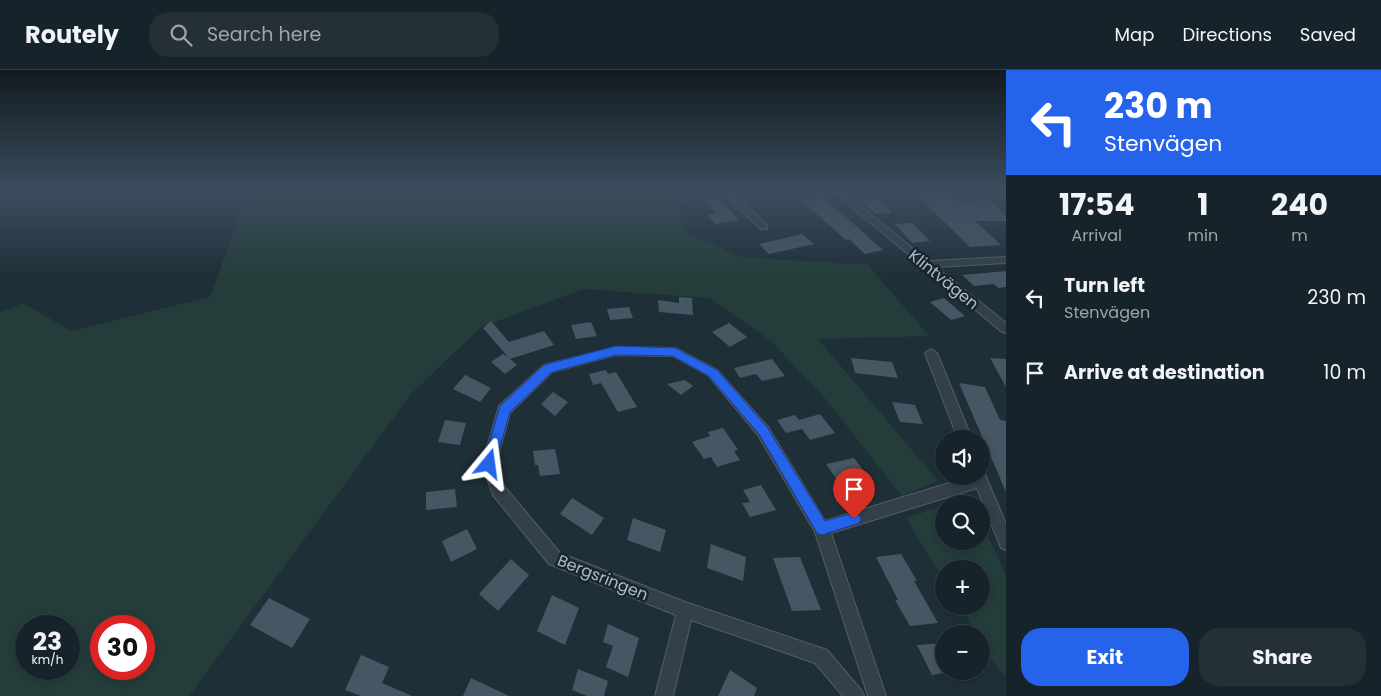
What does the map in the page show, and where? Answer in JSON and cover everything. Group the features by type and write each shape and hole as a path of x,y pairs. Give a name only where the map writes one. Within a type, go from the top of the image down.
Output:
{"street":[{"path":"756,219 764,227"},
{"name":"Klintvägen","path":"871,219 1006,329"},
{"path":"926,264 1006,260"},
{"name":"Bergsringen","path":"855,696 820,656 685,610 555,559 498,490 489,464 504,410 548,368 616,350 675,352 713,373 763,431 822,529 877,696"},
{"path":"931,353 961,430"},
{"path":"822,529 958,485"},
{"path":"983,485 1006,543"},
{"path":"664,696 685,610"}],"green space":[{"path":"238,219 681,219 686,232 740,257 868,265 929,336 818,339 935,477 935,482 902,496 824,397 771,341 710,298 584,289 481,327 411,394 189,696 0,696 0,313 23,303 71,331 210,297"},
{"path":"935,509 935,550 990,550 990,540 1006,575 1006,676 990,657 990,625 972,625 965,615 990,615 990,560 935,560 935,565 906,518"}],"building":[{"path":"711,219 739,220 715,224"},
{"path":"823,219 848,219 883,250 865,254 849,239 846,240"},
{"path":"942,219 1006,219 1006,221 975,221 1001,245 970,247"},
{"path":"912,223 930,241 912,243 895,224"},
{"path":"802,234 814,244 769,254 759,244"},
{"path":"1006,271 1006,287 998,288 994,284 974,286 962,275"},
{"path":"679,297 692,298 693,315 659,312 658,300 679,303"},
{"path":"944,298 965,316 951,320 930,302"},
{"path":"629,307 633,318 610,320 607,309"},
{"path":"491,321 509,342 544,331 554,345 510,359 517,365 505,374 491,362 503,354 508,357 483,328"},
{"path":"591,322 597,336 576,339 571,325"},
{"path":"729,323 747,337 730,347 712,332"},
{"path":"851,358 892,362 898,378 855,373"},
{"path":"990,358 1006,359 1006,387"},
{"path":"772,359 785,376 762,381 756,374 740,378 734,368"},
{"path":"606,370 608,374 616,372 637,407 618,412 601,383 593,385 589,374"},
{"path":"465,375 491,388 480,402 453,389"},
{"path":"685,380 693,386 681,395 667,384"},
{"path":"959,383 985,387 1000,420 1006,421 1006,492 990,455 990,430 979,430"},
{"path":"553,392 568,402 555,416 541,404"},
{"path":"892,402 915,405 923,424 900,422"},
{"path":"820,414 835,433 810,440 802,429 786,433 777,420 795,415 799,420"},
{"path":"445,420 466,423 460,445 438,442"},
{"path":"723,428 738,450 734,451 740,460 717,467 711,457 704,459 692,442 710,436 708,432"},
{"path":"555,449 560,474 540,476 538,465 535,465 533,451"},
{"path":"854,458 868,476 856,479 866,492 848,496 826,464"},
{"path":"761,485 776,510 750,517 742,503 750,502 743,490"},
{"path":"455,489 457,507 426,510 426,492"},
{"path":"572,498 604,518 592,535 560,514"},
{"path":"633,518 666,530 660,552 627,540"},
{"path":"467,529 477,549 451,562 442,541"},
{"path":"711,544 746,557 743,581 707,568"},
{"path":"901,554 938,623 910,626 895,600 898,600 876,557"},
{"path":"800,557 821,610 792,611 773,558"},
{"path":"511,559 529,575 498,611 479,594"},
{"path":"552,595 579,608 565,645 537,631"},
{"path":"269,598 310,619 292,648 250,625"},
{"path":"608,624 639,638 628,677 606,667 613,646 603,642"},
{"path":"935,644 935,674 932,675 917,645"},
{"path":"361,655 389,667 382,683 412,696 361,696 345,690"},
{"path":"578,669 608,681 604,696 587,696 572,690"},
{"path":"730,670 757,688 754,696 718,696"},
{"path":"471,678 509,696 463,696"}],"route":[{"path":"489,464 504,410 548,368 616,350 675,352 713,373 763,431 822,529 854,519"}]}
